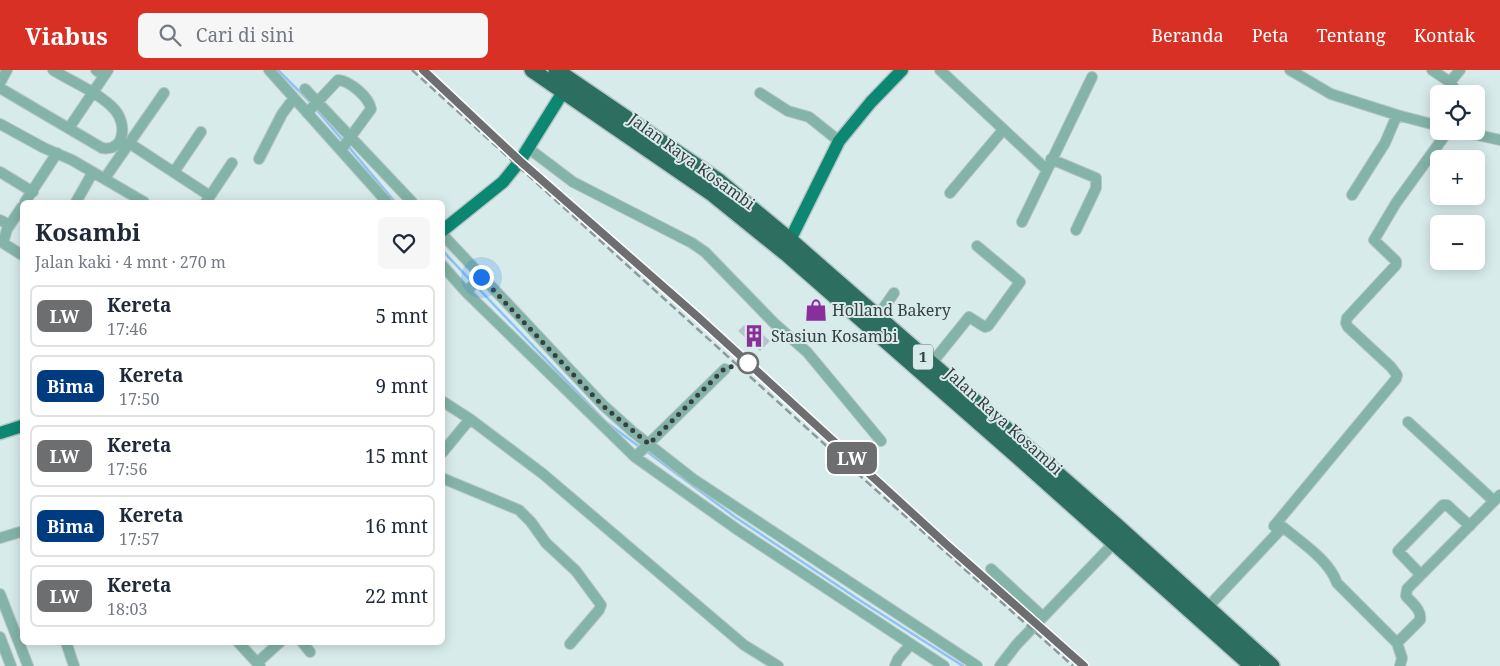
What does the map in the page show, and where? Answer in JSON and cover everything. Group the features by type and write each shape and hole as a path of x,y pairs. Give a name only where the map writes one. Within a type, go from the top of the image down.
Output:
{"highway":[{"name":"Jalan Raya Kosambi","path":"532,70 711,193 782,250 1252,666"},
{"name":"Jalan Raya Kosambi","path":"556,70 719,181 790,240 1272,666"}],"main road":[{"path":"790,240 839,141 871,102 902,70"},
{"path":"445,230 496,189 517,166 563,92"},
{"path":"0,432 20,427"}],"street":[{"path":"0,82 7,70"},
{"path":"0,88 102,148 110,150 114,147 120,138 124,126 113,108 53,70"},
{"path":"268,70 294,98 313,108 346,144 386,200"},
{"path":"940,70 1002,130 1048,164 1096,178 1096,188 1076,230"},
{"path":"1290,70 1331,94 1397,116 1430,124"},
{"path":"1432,70 1452,85"},
{"path":"1450,82 1460,70"},
{"path":"68,128 103,72"},
{"path":"1022,222 1048,164 1092,77"},
{"path":"313,108 338,80 351,85 370,103 371,109 346,144"},
{"path":"305,89 313,108 346,144 410,200"},
{"path":"105,178 164,93"},
{"path":"760,93 788,110 809,117 839,141"},
{"path":"259,159 282,114 294,98"},
{"path":"1352,195 1386,143 1397,116"},
{"path":"0,124 105,178 141,200"},
{"path":"950,192 1002,130"},
{"path":"174,172 201,132"},
{"path":"1485,137 1500,140"},
{"path":"1274,526 1396,379 1392,367 1348,327 1346,323 1347,318 1396,265 1396,261 1374,240 1396,203 1442,140"},
{"path":"129,143 174,172 208,199 232,163"},
{"path":"528,148 573,182 692,242 705,252 768,316 807,352 881,441"},
{"path":"27,200 57,153"},
{"path":"0,172 33,192"},
{"path":"77,200 93,172"},
{"path":"20,210 10,225 3,242 20,254"},
{"path":"0,220 10,225"},
{"path":"445,237 473,285 642,451 738,530 944,666"},
{"path":"931,364 969,317 985,327 988,326 1020,282 977,246"},
{"path":"445,267 473,285 602,405 642,451 693,479 977,666"},
{"path":"877,316 894,293"},
{"path":"642,451 725,368"},
{"path":"445,403 470,419 543,474 744,645 778,666"},
{"path":"445,449 470,419"},
{"path":"1397,643 1420,620 1421,612 1406,594 1407,589 1497,498 1408,422"},
{"path":"445,479 519,510 546,542 576,571 600,602 602,605 570,644"},
{"path":"1420,574 1398,551 1443,505 1447,505 1470,526"},
{"path":"1207,608 1283,527 1330,568 1334,573 1337,584 1397,643 1402,658 1400,666"},
{"path":"0,538 20,532"},
{"path":"1000,666 1017,644 1114,543"},
{"path":"991,569 1043,617"},
{"path":"0,594 28,666"},
{"path":"0,637 11,666"},
{"path":"895,666 898,658 911,644"},
{"path":"67,645 74,666"},
{"path":"241,645 259,665 277,645"},
{"path":"304,645 310,652"}],"building":[{"name":"Stasiun Kosambi","path":"744,325 750,331 754,327 770,341 760,351 738,331"}],"waterway":[{"path":"278,70 312,104"},
{"path":"315,108 344,142"},
{"path":"348,146 393,200"},
{"path":"445,253 472,282"},
{"path":"476,286 606,422 641,448"},
{"path":"646,451 735,517 963,666"}],"railway":[{"path":"412,70 821,441 1073,666"},
{"path":"595,227 698,317 892,494"}],"train":[{"name":"LW","path":"423,70 520,161 698,317 947,545 1084,666"}],"place":[{"name":"Holland Bakery","path":"816,310"},
{"name":"Stasiun Kosambi","path":"754,336"}],"route":[{"path":"481,277 602,405 649,444 725,368 748,363"}]}
